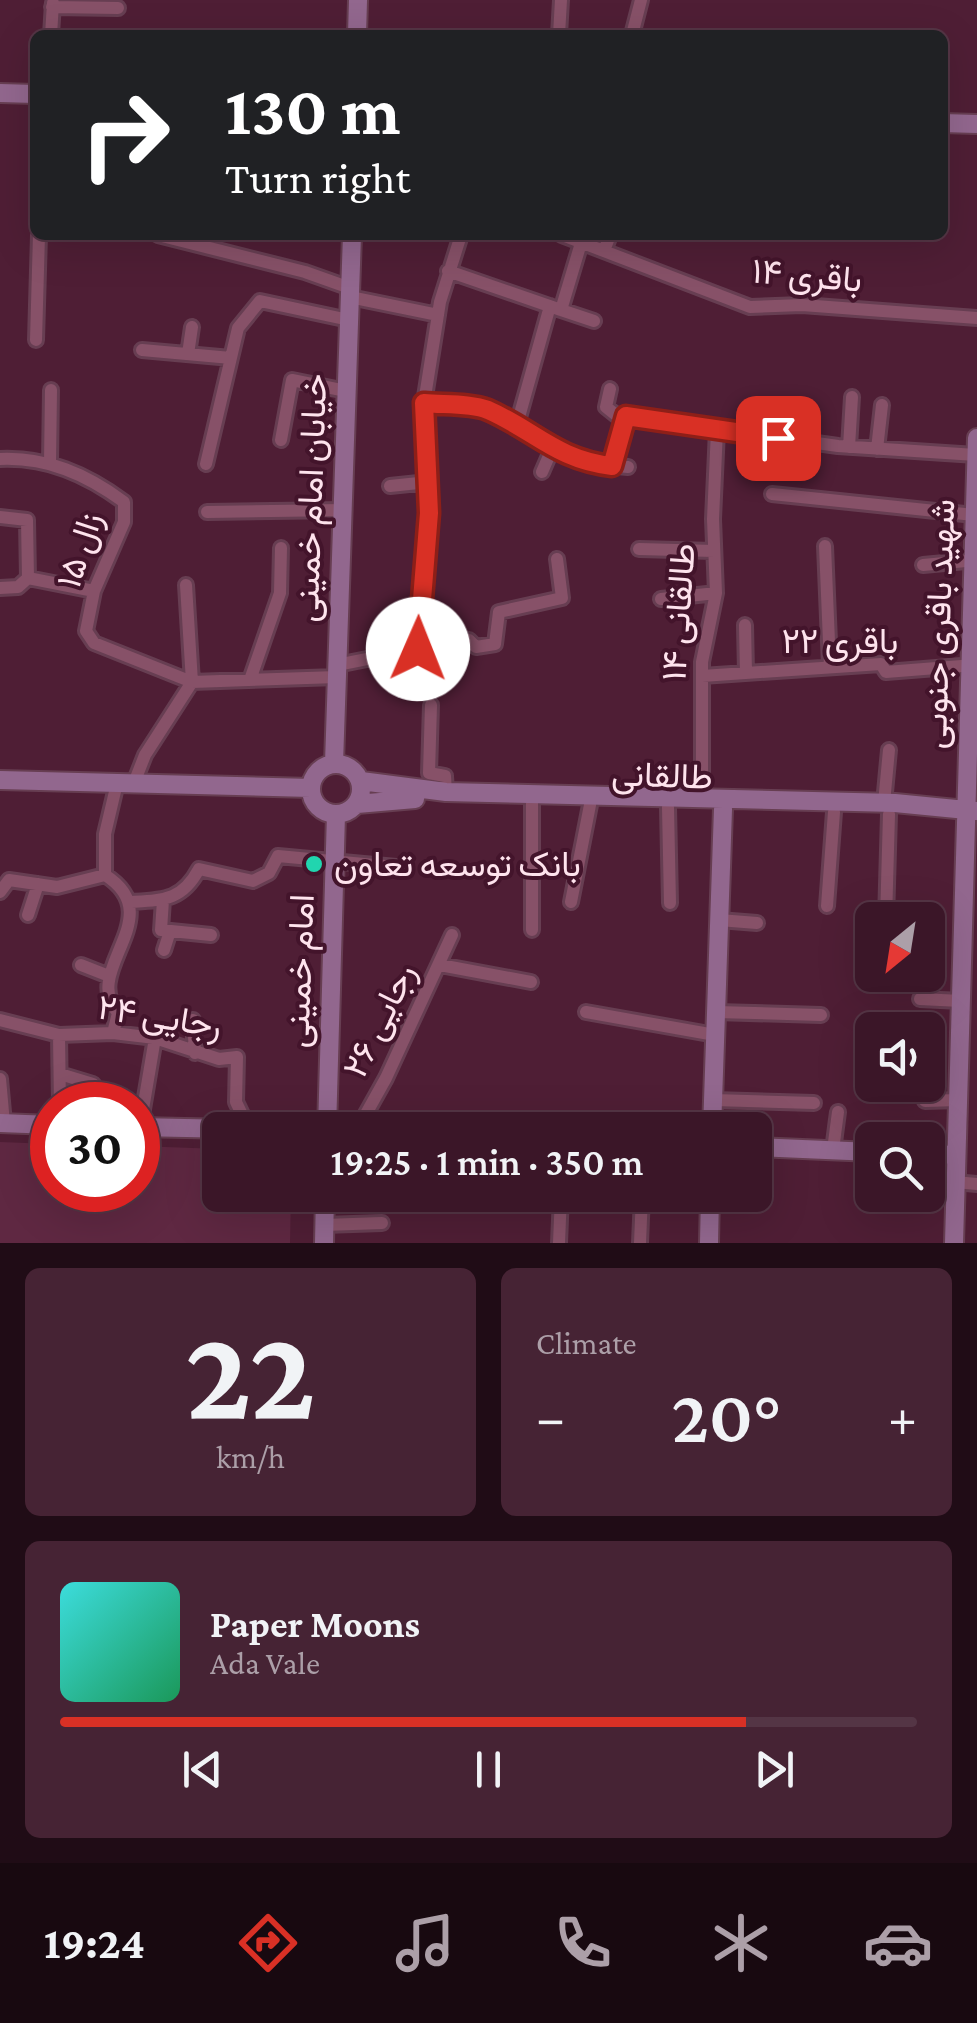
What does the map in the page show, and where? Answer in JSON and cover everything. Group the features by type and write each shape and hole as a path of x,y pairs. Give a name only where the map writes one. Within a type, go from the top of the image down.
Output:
{"main road":[{"path":"358,0 358,30"},
{"path":"0,93 30,94"},
{"path":"948,123 977,124"},
{"name":"خیابان امام خمینی","path":"334,763 352,240"},
{"name":"شهید باقری جنوبی","path":"954,1243 960,1002 970,906 977,438"},
{"path":"334,763 350,768 361,781 357,804 336,814 316,803 311,788 320,769 334,763"},
{"path":"0,780 311,788"},
{"name":"طالقانی","path":"361,781 446,792 702,798 886,808"},
{"name":"طالقانی","path":"357,804 400,799 834,812 954,806 970,811"},
{"path":"713,1112 723,809"},
{"name":"امام خمینی","path":"328,1112 336,814"},
{"path":"2,1124 30,1125"},
{"path":"160,1128 202,1129"},
{"path":"772,1148 855,1151"},
{"path":"945,1155 956,1155"},
{"path":"709,1243 710,1212"}],"street":[{"path":"559,30 562,0"},
{"path":"633,30 641,0"},
{"path":"51,30 52,4 118,8"},
{"path":"36,340 39,240"},
{"path":"178,240 305,272 350,292 438,315"},
{"path":"418,649 428,482 424,403 438,315 458,240"},
{"name":"باقری ۱۴","path":"574,240 750,307 802,305 977,318"},
{"path":"604,251 608,240"},
{"path":"516,428 582,243"},
{"path":"448,271 594,321"},
{"path":"206,464 238,328 260,301 349,320"},
{"path":"188,354 192,327"},
{"path":"142,350 231,358"},
{"path":"282,440 292,380 346,392"},
{"path":"610,389 606,407 626,416 849,447 976,456"},
{"path":"50,463 51,390"},
{"path":"849,447 852,397"},
{"path":"424,403 486,409 552,450 587,463 628,467"},
{"path":"877,449 882,404"},
{"path":"612,466 626,416"},
{"name":"طالقانی ۱۴","path":"702,798 702,676 716,593 717,430"},
{"path":"542,472 552,450"},
{"name":"زال ۱۵","path":"0,459 50,463 87,478 124,502 121,534 94,591 88,638 124,657 192,682"},
{"path":"390,486 428,482"},
{"path":"772,494 974,515"},
{"path":"206,512 342,510"},
{"path":"0,517 27,520 28,578 18,587 0,588"},
{"path":"825,546 830,666"},
{"path":"250,680 280,593 281,548"},
{"path":"639,549 714,551"},
{"path":"192,682 337,671 469,640 476,647 495,644 499,612 562,598 558,559"},
{"path":"923,565 975,560"},
{"path":"28,578 94,591"},
{"path":"105,875 105,834 126,783 192,682 186,586"},
{"path":"661,599 716,593"},
{"path":"745,626 746,673"},
{"name":"باقری ۲۲","path":"702,676 830,666 881,664 886,672 973,665"},
{"path":"431,705 428,773 446,776 446,792"},
{"path":"886,902 888,750"},
{"path":"532,803 532,930"},
{"path":"571,902 590,805"},
{"path":"668,807 670,903"},
{"path":"826,906 834,812"},
{"path":"129,902 174,899 190,886 199,869 253,882 269,873 278,856 396,867"},
{"path":"0,892 9,880 57,887 105,875 119,884 129,902 128,929 104,988 118,1013 113,1033"},
{"path":"28,915 38,884"},
{"path":"163,900 161,930 211,934"},
{"path":"719,920 757,923"},
{"path":"164,950 170,930"},
{"name":"رجایی ۲۶","path":"366,1112 452,935"},
{"path":"81,965 110,976"},
{"path":"440,966 531,982"},
{"path":"920,999 960,1002"},
{"path":"586,1012 716,1035"},
{"path":"716,1012 821,1015"},
{"name":"رجایی ۲۴","path":"0,1020 59,1035 113,1033 155,1038 219,1059 237,1057 236,1102 241,1112"},
{"path":"193,1020 195,1053"},
{"path":"59,1035 60,1082"},
{"path":"147,1082 155,1038"},
{"path":"60,1074 86,1082"},
{"path":"0,1079 2,1124"},
{"path":"713,1100 814,1103"},
{"path":"945,1101 958,1100"},
{"path":"832,1150 838,1112"},
{"path":"956,1182 977,1184"},
{"path":"559,1243 560,1212"},
{"path":"640,1243 641,1212"},
{"path":"324,1234 382,1224"}],"shaded area":[{"path":"0,1142 30,1143 30,1212 160,1212 160,1147 202,1148 202,1212 291,1212 290,1243 0,1243"}],"place":[{"name":"بانک توسعه تعاون","path":"314,864"}],"route":[{"path":"418,649 418,602 429,513 424,403 486,409 552,450 587,463 612,466 626,416 778,438"}]}
